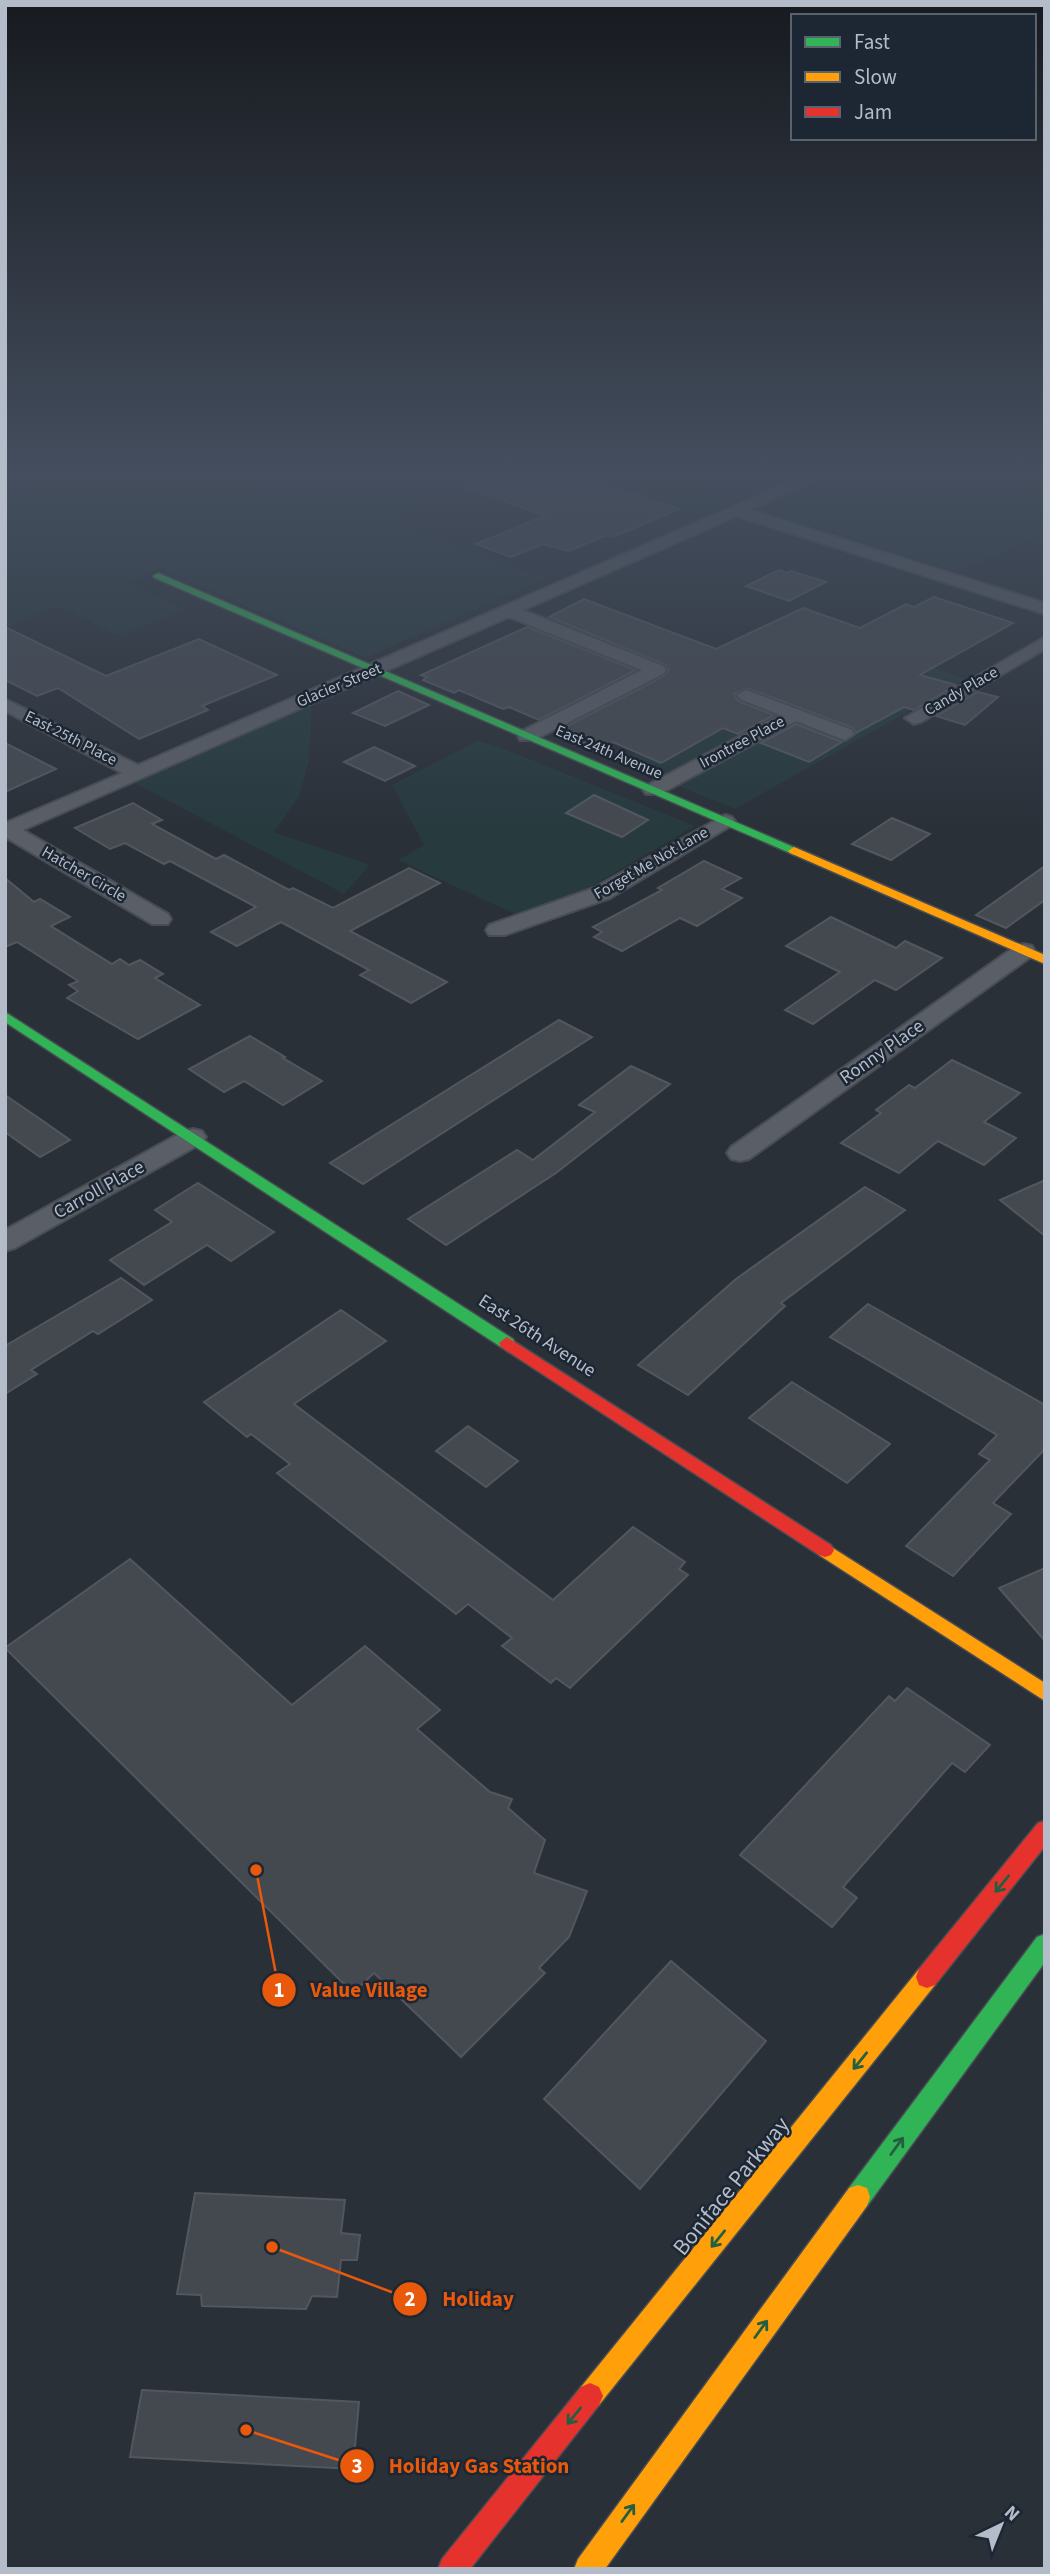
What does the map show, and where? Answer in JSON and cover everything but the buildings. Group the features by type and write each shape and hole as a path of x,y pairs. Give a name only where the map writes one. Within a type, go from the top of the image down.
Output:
{"street":[{"name":"East 24th Avenue","path":"194,591 1035,955"},
{"name":"Glacier Street","path":"6,830 550,591"},
{"path":"989,591 1045,609"},
{"path":"507,610 657,670 527,736"},
{"name":"Candy Place","path":"914,718 1045,642"},
{"path":"746,695 845,734"},
{"name":"East 25th Place","path":"7,707 136,772"},
{"name":"Irontree Place","path":"653,790 795,714"},
{"name":"Forget Me Not Lane","path":"497,930 602,893 724,821"},
{"name":"Hatcher Circle","path":"6,830 160,919"},
{"name":"Ronny Place","path":"740,1153 1035,955"},
{"name":"East 26th Avenue","path":"5,1016 1045,1693"},
{"name":"Carroll Place","path":"5,1242 193,1137"},
{"name":"Boniface Parkway","path":"452,2569 1045,1830"},
{"path":"589,2569 720,2385 1045,1944"}],"green space":[{"path":"5,591 145,591 186,610 117,635 56,606 5,628"},
{"path":"213,591 517,591 365,658"},
{"path":"851,639 966,679 735,809 619,762"},
{"path":"312,706 309,761 299,796 274,832 370,865 344,894 133,782"},
{"path":"477,741 497,746 695,826 557,906 517,915 398,860 424,845 392,785"}],"traffic: fast":[{"path":"193,591 794,851"},
{"path":"5,1016 507,1343"},
{"path":"858,2197 1045,1944"}],"traffic: slow":[{"path":"794,851 1045,960"},
{"path":"825,1550 1045,1693"},
{"path":"590,2396 927,1977"},
{"path":"588,2569 858,2197"}],"traffic: jam":[{"path":"507,1343 825,1550"},
{"path":"927,1977 1045,1830"},
{"path":"452,2569 590,2396"}],"place":[{"name":"Value Village","path":"256,1870"},
{"name":"Holiday","path":"272,2247"},
{"name":"Holiday Gas Station","path":"246,2430"}]}
